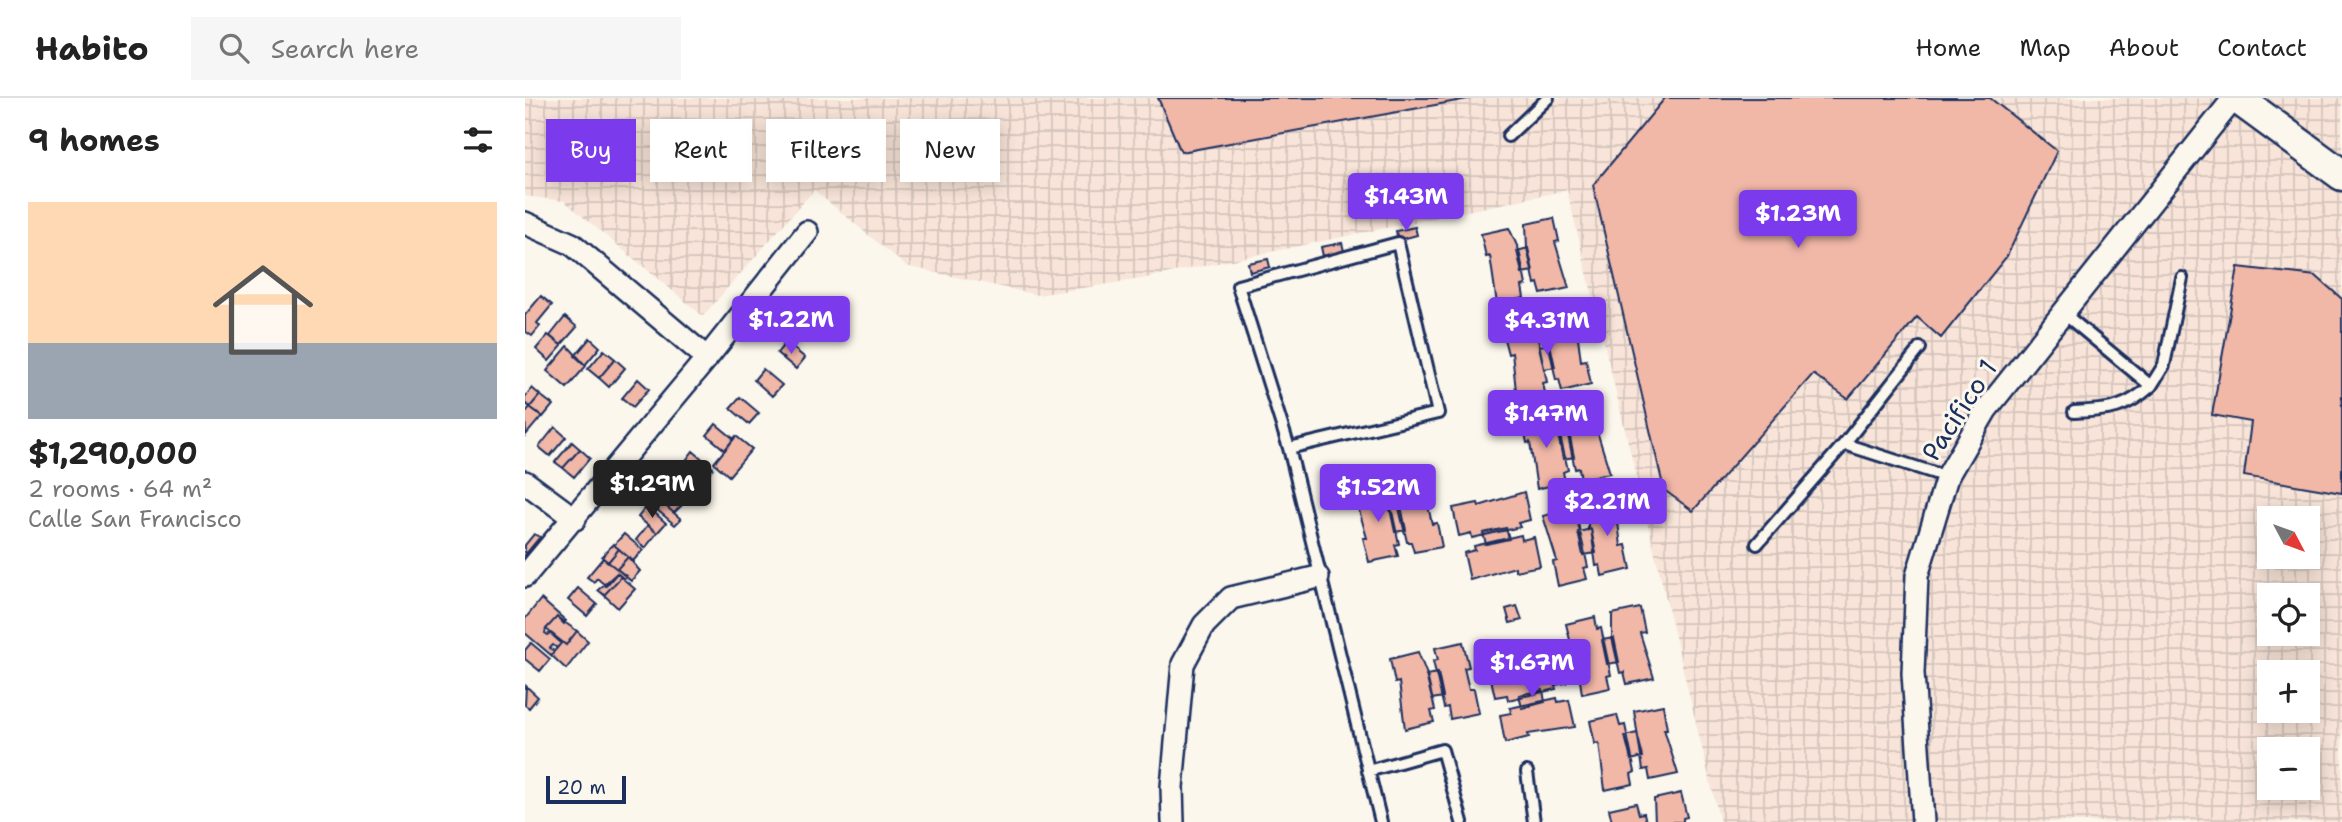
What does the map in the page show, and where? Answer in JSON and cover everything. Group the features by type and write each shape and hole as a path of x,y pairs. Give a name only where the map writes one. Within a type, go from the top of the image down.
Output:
{"main road":[{"path":"2235,98 2342,175"}],"street":[{"name":"Pacifico 1","path":"1923,822 1913,673 1917,576 1947,477 1986,410 2235,98"},
{"path":"525,223 572,244 707,358"},
{"path":"525,576 707,358 807,232"},
{"path":"525,482 575,519"},
{"path":"1173,822 1173,787 1183,664 1204,625 1231,598 1318,577"}],"lane":[{"path":"1508,136 1548,98"},
{"path":"1289,448 1438,413 1398,243 1238,286 1289,448 1318,577 1381,822"},
{"path":"2074,412 2109,410 2132,403 2151,386 2164,365 2182,278"},
{"path":"2062,312 2151,386"},
{"path":"1757,544 1845,443 1920,348"},
{"path":"1845,443 1947,477"},
{"path":"1368,771 1442,750 1462,822"},
{"path":"1520,822 1533,820 1527,772"}],"shaded area":[{"path":"525,98 2342,98 2342,822 1720,822 1567,190 1141,279 1037,295 906,266 814,190 703,316 564,201 525,196"}],"building":[{"path":"1158,98 1473,98 1181,152"},
{"path":"1665,98 1990,98 2057,151 2007,256 1941,338 1917,317 1848,399 1813,374 1693,511 1664,490 1593,185"},
{"path":"1554,218 1559,241 1555,242 1569,288 1541,294 1538,283 1535,284 1527,248 1526,224"},
{"path":"1415,227 1417,235 1398,240 1396,231"},
{"path":"1509,228 1519,250 1526,285 1522,286 1524,298 1497,304 1490,256 1486,257 1481,234"},
{"path":"1342,243 1344,251 1323,256 1321,247"},
{"path":"1528,248 1533,271 1522,273 1517,251"},
{"path":"1268,259 1270,267 1250,272 1248,263"},
{"path":"2238,267 2316,276 2342,299 2342,493 2244,476 2251,422 2212,415"},
{"path":"541,296 552,305 537,323 540,326 532,336 525,331 525,315"},
{"path":"1575,314 1581,361 1586,360 1591,384 1562,391 1559,379 1556,380 1546,332 1550,331 1547,320"},
{"path":"565,317 577,327 561,345 550,336"},
{"path":"1531,325 1533,335 1537,334 1547,382 1543,383 1545,393 1517,400 1512,353 1508,354 1502,331"},
{"path":"548,335 562,346 549,361 536,349"},
{"path":"590,338 600,347 585,365 575,356"},
{"path":"786,342 805,358 796,369 777,353"},
{"path":"1550,344 1555,367 1544,369 1539,346"},
{"path":"568,346 586,366 567,388 547,371"},
{"path":"604,350 615,359 599,378 588,369"},
{"path":"615,359 625,368 609,387 599,378"},
{"path":"763,369 782,385 772,396 754,380"},
{"path":"638,379 649,389 633,407 622,398"},
{"path":"532,388 540,395 530,407 525,403 525,397"},
{"path":"540,395 553,405 543,417 530,407"},
{"path":"740,397 759,413 749,424 730,408"},
{"path":"1594,403 1600,427 1596,428 1610,473 1581,479 1579,468 1575,469 1565,421 1569,420 1566,409"},
{"path":"530,407 542,416 526,435 525,413"},
{"path":"1550,413 1552,424 1557,423 1568,470 1563,472 1565,482 1537,489 1530,442 1527,443 1522,419"},
{"path":"716,424 734,439 725,450 707,435"},
{"path":"555,427 566,437 550,456 539,447"},
{"path":"1569,432 1574,457 1563,459 1558,435"},
{"path":"736,436 752,449 729,476 714,463"},
{"path":"572,442 580,449 563,468 555,462"},
{"path":"580,449 590,458 574,477 563,468"},
{"path":"693,451 713,468 704,479 684,463"},
{"path":"664,473 670,479 654,496 648,490"},
{"path":"1426,477 1432,524 1437,523 1442,547 1414,552 1411,542 1407,542 1396,495 1401,493 1399,483"},
{"path":"670,479 690,496 681,506 661,489"},
{"path":"1382,487 1385,498 1389,497 1399,544 1395,545 1398,556 1369,562 1363,538 1367,538 1354,493"},
{"path":"661,489 681,506 674,513 654,496"},
{"path":"1524,492 1530,520 1518,523 1520,527 1472,538 1471,533 1459,536 1453,508 1478,503 1479,506"},
{"path":"654,496 681,519 675,525 649,503"},
{"path":"1615,499 1621,546 1626,545 1631,569 1602,576 1600,565 1596,566 1591,529 1588,530 1588,505"},
{"path":"647,506 666,523 657,533 638,517"},
{"path":"1401,506 1406,530 1395,532 1390,509"},
{"path":"1570,509 1573,520 1577,519 1588,567 1584,568 1587,579 1558,586 1553,562 1557,561 1543,516"},
{"path":"648,525 657,533 645,548 636,540"},
{"path":"1506,528 1509,539 1486,544 1483,533"},
{"path":"1591,529 1596,553 1583,555 1578,532"},
{"path":"534,534 540,537 525,555 525,545"},
{"path":"624,534 643,550 633,561 614,545"},
{"path":"1521,535 1522,540 1534,537 1540,566 1515,571 1515,567 1470,580 1464,553 1475,550 1474,546"},
{"path":"613,544 619,549 608,562 602,557"},
{"path":"619,549 628,557 617,569 608,562"},
{"path":"628,557 640,571 631,581 617,569"},
{"path":"603,558 626,576 624,579 617,573 606,586 597,578 594,582 587,577"},
{"path":"617,573 621,577 604,595 598,590"},
{"path":"621,577 635,589 618,608 604,595"},
{"path":"578,588 597,604 587,616 568,600"},
{"path":"541,599 566,621 564,624 557,617 546,629 545,633 550,633 561,643 557,648 553,645 550,648 554,651 551,655 525,633 525,619"},
{"path":"1517,606 1522,620 1510,623 1506,609"},
{"path":"1640,608 1645,632 1640,633 1654,678 1627,684 1624,672 1620,673 1612,638 1612,614"},
{"path":"557,617 577,631 566,645 546,629"},
{"path":"1595,617 1597,629 1601,628 1611,675 1607,676 1610,688 1582,694 1575,647 1572,648 1566,624"},
{"path":"577,631 588,641 566,669 551,655 562,642 566,645"},
{"path":"1614,638 1619,662 1607,664 1602,640"},
{"path":"1463,642 1469,667 1464,668 1469,689 1474,689 1479,713 1450,719 1448,707 1444,708 1433,661 1438,660 1435,648"},
{"path":"531,643 550,659 540,671 525,659 525,650"},
{"path":"1418,652 1427,675 1435,710 1431,711 1434,722 1405,729 1399,682 1395,683 1390,659"},
{"path":"1559,655 1566,683 1555,685 1556,689 1508,700 1507,695 1495,697 1489,670 1513,664 1514,669"},
{"path":"1438,673 1443,697 1432,699 1426,675"},
{"path":"526,686 538,697 529,708 525,705"},
{"path":"1543,690 1545,702 1522,708 1519,695"},
{"path":"1557,698 1558,702 1569,700 1575,727 1528,734 1529,737 1505,743 1500,715 1511,713 1510,708"},
{"path":"1663,705 1667,729 1664,729 1678,774 1650,780 1648,769 1643,770 1634,711"},
{"path":"1617,715 1620,726 1625,725 1635,772 1631,774 1633,784 1605,790 1599,743 1595,744 1590,721"},
{"path":"1637,733 1643,757 1631,760 1625,736"},
{"path":"1681,793 1687,817 1683,818 1683,822 1655,822 1654,799"},
{"path":"1636,803 1639,814 1644,813 1646,822 1612,822 1609,809"}]}
